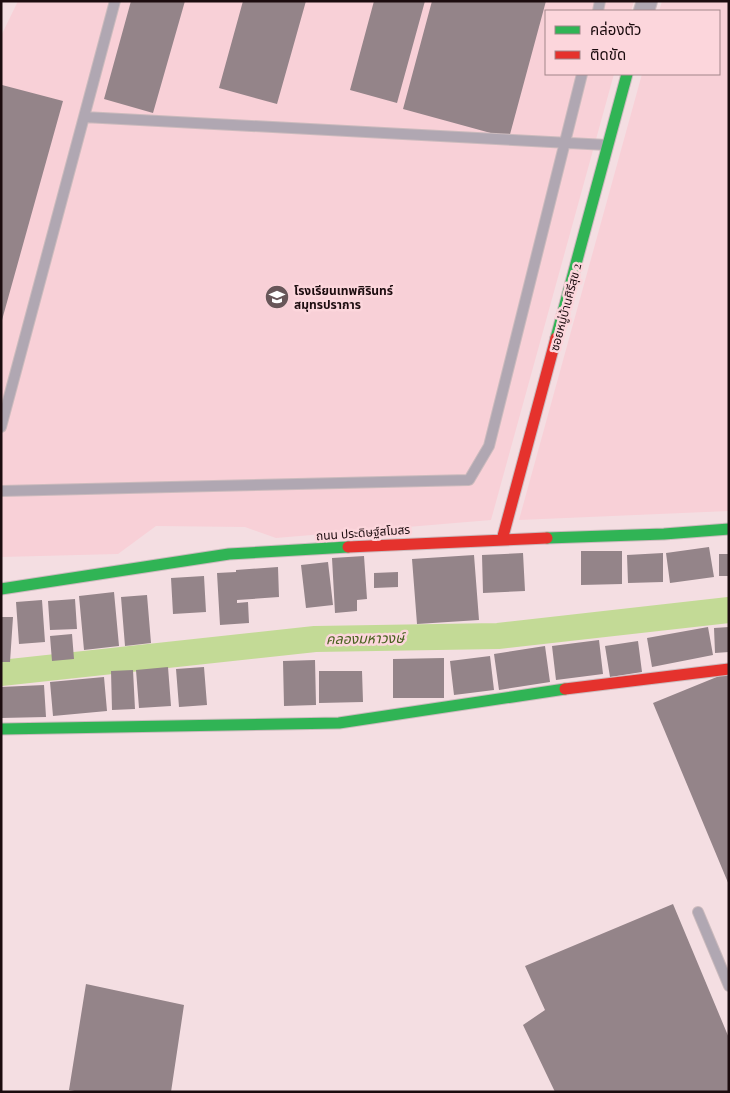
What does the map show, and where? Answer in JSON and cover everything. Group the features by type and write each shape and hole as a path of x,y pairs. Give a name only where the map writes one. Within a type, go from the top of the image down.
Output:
{"street":[{"name":"ซอยหมู่บ้านศิรีสุข 2","path":"502,540 627,75"},
{"name":"ถนน ประดิษฐ์สโมสร","path":"1,589 230,554 464,540 502,540 729,529"},
{"path":"1,729 332,723 557,690 729,669"}],"lane":[{"path":"1,427 115,1"},
{"path":"1,492 469,480 489,446 582,75"},
{"path":"84,117 608,145"},
{"path":"698,912 729,986"}],"shaded area":[{"name":"โรงเรียนเทพศิรินทร์ สมุทรปราการ","path":"18,1 634,1 631,10 545,10 545,75 614,75 491,520 276,538 245,527 156,526 118,554 1,557 1,36"},
{"path":"662,1 729,1 729,511 519,520 642,75 720,75 720,10 659,10"}],"building":[{"path":"131,1 185,1 153,113 104,99"},
{"path":"243,1 306,1 277,104 219,88"},
{"path":"374,1 425,1 397,103 350,90"},
{"path":"432,1 546,1 509,138 403,109"},
{"path":"2,85 63,101 2,320 1,88"},
{"path":"709,547 714,577 670,583 666,553"},
{"path":"581,551 622,551 622,584 581,585"},
{"path":"523,553 525,591 483,593 482,555"},
{"path":"663,553 663,582 628,583 627,555"},
{"path":"719,554 729,554 729,576 719,576"},
{"path":"474,555 479,620 417,624 412,559"},
{"path":"364,556 367,599 357,600 357,611 335,613 332,558"},
{"path":"328,562 333,605 306,608 301,565"},
{"path":"278,567 279,597 237,600 237,603 248,602 249,623 220,625 217,573"},
{"path":"398,572 398,587 374,588 374,573"},
{"path":"204,576 206,612 173,614 171,578"},
{"path":"114,592 119,646 84,650 79,596"},
{"path":"147,595 151,643 125,646 121,597"},
{"path":"75,599 77,629 50,630 48,601"},
{"path":"42,600 45,642 19,644 16,602"},
{"path":"1,617 13,617 10,662 1,662"},
{"path":"708,627 713,655 652,667 647,638"},
{"path":"729,627 729,652 715,653 714,628"},
{"path":"72,634 74,659 52,661 50,636"},
{"path":"599,640 603,674 556,680 552,646"},
{"path":"638,641 642,672 610,677 605,646"},
{"path":"545,646 550,682 499,690 494,654"},
{"path":"490,656 494,690 454,695 450,661"},
{"path":"444,658 444,698 393,698 393,659"},
{"path":"315,660 316,705 284,706 283,661"},
{"path":"168,667 171,706 139,708 136,670"},
{"path":"204,667 207,705 179,707 176,669"},
{"path":"133,670 135,709 112,710 111,671"},
{"path":"319,671 362,671 363,702 319,703"},
{"path":"729,672 729,885 653,703"},
{"path":"104,677 107,711 53,716 50,682"},
{"path":"44,685 46,717 1,718 1,687"},
{"path":"673,904 729,1038 729,1092 555,1092 523,1025 545,1010 525,966"},
{"path":"86,984 184,1005 171,1092 80,1092 69,1090"}],"waterway":[{"name":"คลองมหาวงษ์","path":"1,673 315,639 498,636 729,610"}],"traffic: fast":[{"path":"556,338 627,75"},
{"path":"547,538 664,534 729,529"},
{"path":"1,589 229,554 348,547"},
{"path":"1,729 339,723 565,689"}],"traffic: jam":[{"path":"502,540 556,338"},
{"path":"348,547 547,538"},
{"path":"565,689 729,669"}],"place":[{"name":"โรงเรียนเทพศิรินทร์ สมุทรปราการ","path":"277,297"}]}
